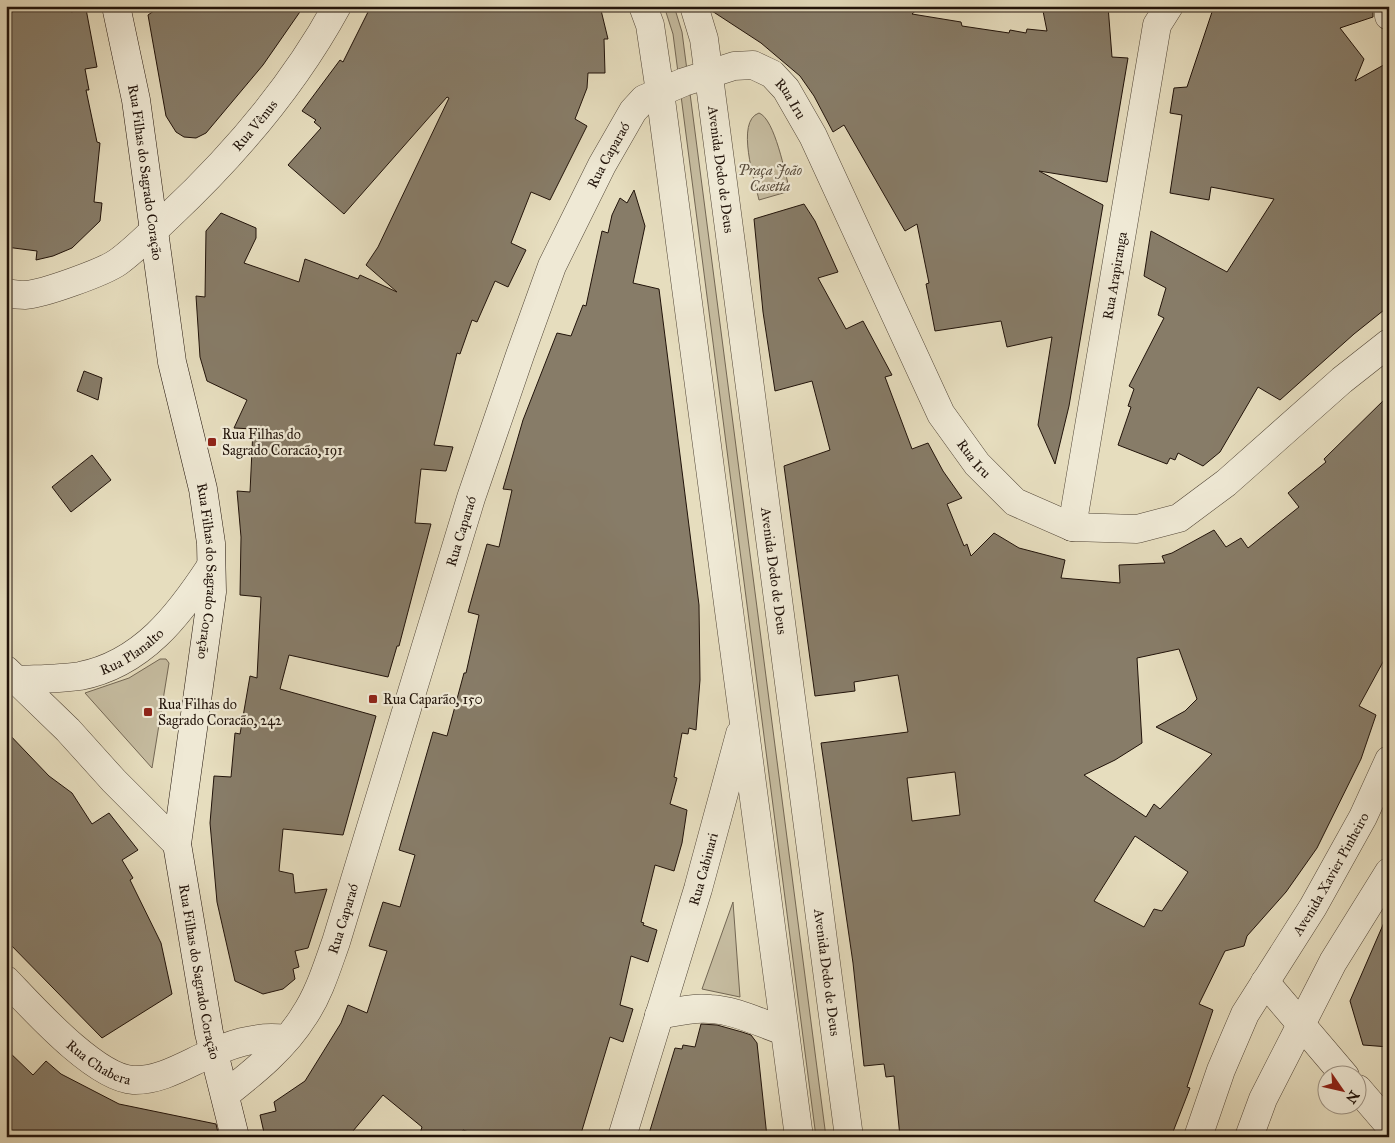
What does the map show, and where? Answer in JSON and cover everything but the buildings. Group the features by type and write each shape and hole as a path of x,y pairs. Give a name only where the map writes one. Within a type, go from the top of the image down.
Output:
{"street":[{"name":"Rua Filhas do Sagrado Coração","path":"116,6 136,100 172,362 203,489 210,543 212,592 177,844 214,1051 235,1137"},
{"name":"Rua Vênus","path":"154,229 232,154 280,92 326,27 337,6"},
{"path":"643,6 650,25 660,92 799,1137"},
{"name":"Avenida Dedo de Deus","path":"694,6 704,39 849,1137"},
{"path":"1388,6 1389,16"},
{"name":"Rua Arapiranga","path":"1072,527 1160,13"},
{"name":"Rua Iru","path":"708,73 734,66 753,66 772,74 786,89 812,136 941,414 978,464 1015,502 1072,527 1137,529 1179,518 1226,483 1342,380 1389,343"},
{"name":"Rua Caparaó","path":"226,1094 257,1070 304,1016 313,999 336,942 470,498 552,266 602,165 622,129 644,99 708,73"},
{"path":"6,294 26,295 68,282 117,263 154,229"},
{"name":"Rua Planalto","path":"12,675 81,676 134,654 161,632 187,603 211,566"},
{"name":"Rua Planalto","path":"12,675 68,730 114,781 177,844"},
{"name":"Rua Cabinari","path":"622,1137 698,889 743,723"},
{"name":"Avenida Xavier Pinheiro","path":"1198,1137 1221,1070 1245,1014 1312,907 1363,817 1389,760"},
{"path":"1249,1137 1263,1099 1333,962 1389,872"},
{"name":"Rua Chabera","path":"6,980 70,1044 104,1069 117,1076 132,1080 164,1075 214,1051"},
{"path":"1265,982 1337,1066"},
{"path":"659,1015 709,1008 734,1013 784,1031"},
{"path":"214,1051 254,1038 285,1039"},
{"path":"1368,1101 1389,1125"}],"green space":[{"path":"664,6 674,6 682,32 826,1137 816,1137 673,34"},
{"name":"Praça João Casetta","path":"759,113 765,117 775,136 790,191 759,200 748,153 747,139 748,127 752,118"},
{"path":"160,659 166,659 169,663 152,768 85,693 129,678"},
{"path":"733,902 740,997 702,989"}],"place":[{"name":"Rua Filhas do Sagrado Coracão, 191","path":"212,442"},
{"name":"Rua Caparão, 150","path":"373,699"},
{"name":"Rua Filhas do Sagrado Coracão, 242","path":"148,712"}]}
